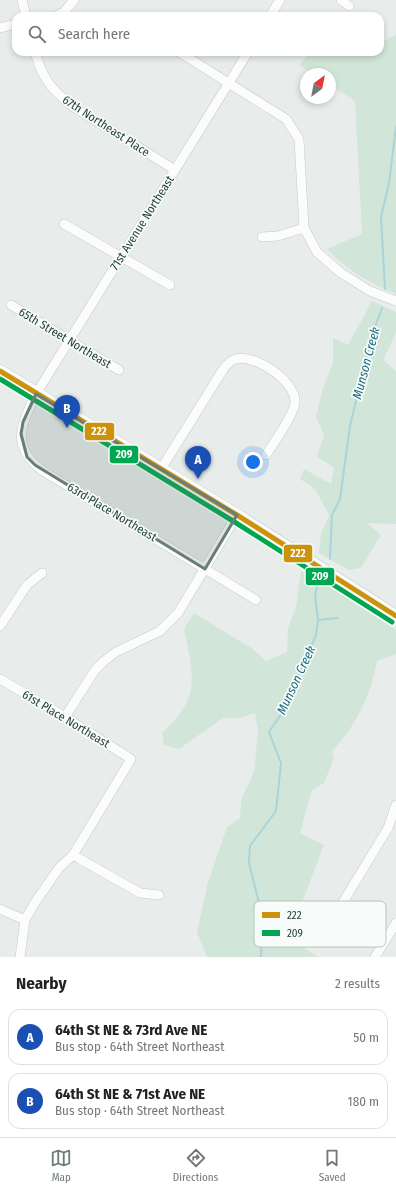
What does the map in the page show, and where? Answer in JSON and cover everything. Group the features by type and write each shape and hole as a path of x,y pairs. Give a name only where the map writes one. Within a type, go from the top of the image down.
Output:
{"main road":[{"path":"0,372 161,469 396,616"}],"street":[{"path":"22,0 25,12"},
{"path":"64,12 74,0"},
{"path":"272,12 280,0"},
{"path":"341,0 349,6"},
{"path":"0,28 12,25"},
{"name":"67th Northeast Place","path":"36,56 44,79 72,106 175,170"},
{"path":"185,56 286,119 299,139 304,228 318,252 341,273 370,291 396,301"},
{"name":"71st Avenue Northeast","path":"36,394 246,56"},
{"path":"64,224 170,285"},
{"path":"262,237 278,236 304,228"},
{"name":"65th Street Northeast","path":"12,305 119,370"},
{"path":"161,469 224,368 233,360 243,359 253,362 278,374 291,387 295,403 266,455"},
{"name":"63rd Place Northeast","path":"36,394 23,422 21,434 27,457 35,465 256,600"},
{"path":"65,717 90,676 104,661 116,652 160,631 169,623 185,603 237,516"},
{"path":"0,626 27,584 42,574"},
{"name":"61st Place Northeast","path":"0,679 65,717 131,759 73,855"},
{"path":"344,901 388,828 396,805"},
{"path":"20,957 25,920 59,868 73,855 140,893 159,895"},
{"path":"0,909 25,920"},
{"path":"386,939 396,923"},
{"path":"375,957 381,947"}],"highlighted area":[{"path":"36,394 237,515 205,569 35,465 27,457 21,434 23,422"}],"green space":[{"path":"396,34 396,294 359,276 327,249 362,234 355,101 336,89 336,68 304,68 299,65 307,56 384,56 384,42"},
{"path":"372,301 396,312 396,333 383,360 396,371 396,524 367,523 381,535 361,568 349,570 319,553 321,534 329,515 315,489 300,479 304,469 331,484 334,468 317,456 324,435 316,417 323,388 333,363 333,338 348,345"},
{"path":"301,571 349,598 396,630 396,654 377,661 371,686 355,721 332,751 334,758 324,783 312,790 300,833 324,845 303,901 254,901 254,947 303,947 318,957 207,957 197,932 208,882 227,827 240,818 241,800 254,772 258,732 255,713 240,718 223,718 179,749 164,745 162,733 175,720 183,708 189,697 191,686 192,674 184,629 194,613 253,649 266,661 287,652 288,628 296,607"}],"waterway":[{"name":"Munson Creek","path":"385,289 381,217 389,183 396,127"},
{"name":"Munson Creek","path":"330,559 332,515 340,499 350,426 372,335 382,308"},
{"name":"Munson Creek","path":"258,901 249,863 250,846 276,811 281,763 269,732 282,713 316,635 318,620 315,595 319,580"},
{"path":"318,620 338,618"},
{"name":"Munson Creek","path":"261,947 261,957"}],"transit line":[{"name":"222","path":"0,371 237,515 396,616"},
{"name":"209","path":"0,379 233,521 392,622"}],"place":[{"name":"64th St NE & 71st Ave NE","path":"67,428"},
{"name":"64th St NE & 73rd Ave NE","path":"198,479"}]}
